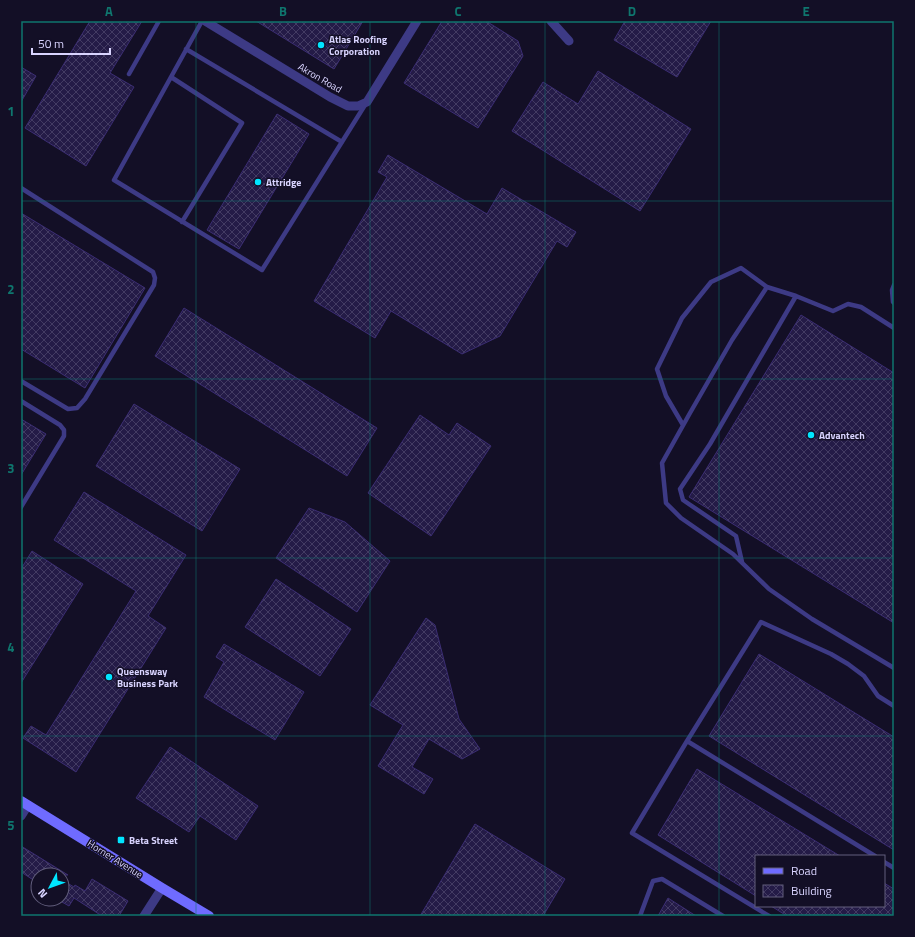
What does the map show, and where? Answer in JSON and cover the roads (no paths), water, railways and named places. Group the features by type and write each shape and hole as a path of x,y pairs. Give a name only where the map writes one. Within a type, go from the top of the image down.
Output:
{"main road":[{"name":"Horner Avenue","path":"24,803 208,916"}],"street":[{"path":"367,102 417,21"},
{"path":"551,21 569,41"},
{"name":"Akron Road","path":"209,22 330,97 348,106 358,106 367,102"},
{"path":"21,816 24,803"},
{"path":"144,916 162,888"}],"lane":[{"path":"129,74 158,21"},
{"path":"202,21 114,180 262,270 367,102"},
{"path":"186,49 342,142"},
{"path":"171,77 242,123 182,222"},
{"path":"21,188 153,272 156,278 154,285 85,399 77,408 68,409 21,381"},
{"path":"683,425 666,396 657,369 682,318 711,282 741,268 767,286 833,311 848,304 861,307 894,328"},
{"path":"894,285 892,290 894,303"},
{"path":"767,286 732,340 662,463 666,503 681,518 733,554 769,589 812,619 894,668"},
{"path":"742,562 736,536 683,500 680,489 710,444 796,296"},
{"path":"21,401 60,425 64,430 64,436 21,507"},
{"path":"769,916 632,833 761,622 831,654 848,664 864,676 878,696 894,706"},
{"path":"687,741 873,855"},
{"path":"885,863 894,868"},
{"path":"640,916 653,881 662,879 724,916"}],"place":[{"name":"Atlas Roofing Corporation","path":"321,45"},
{"name":"Attridge","path":"258,182"},
{"name":"Advantech","path":"811,435"},
{"name":"Queensway Business Park","path":"109,677"},
{"name":"Beta Street","path":"121,840"}]}
